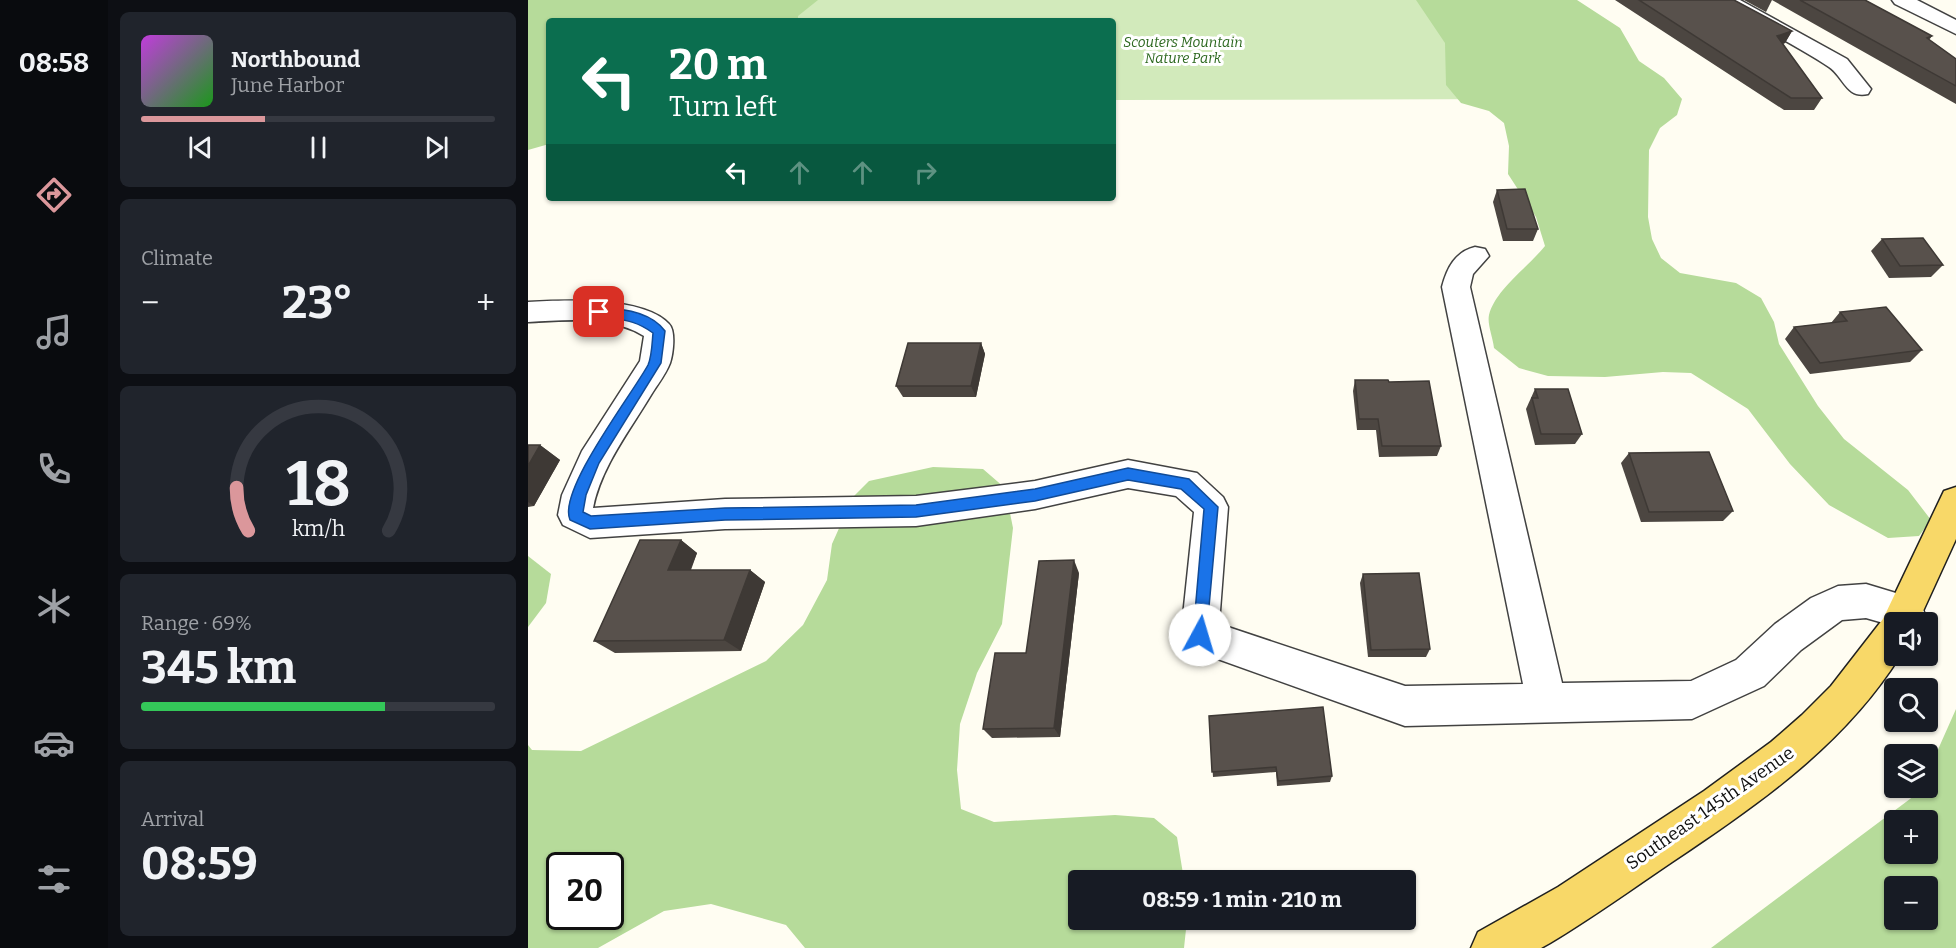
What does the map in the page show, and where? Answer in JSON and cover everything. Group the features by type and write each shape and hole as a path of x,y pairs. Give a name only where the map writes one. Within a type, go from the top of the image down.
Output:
{"main road":[{"name":"Southeast 145th Avenue","path":"1905,612 1956,501"},
{"name":"Southeast 145th Avenue","path":"1494,948 1574,903 1763,775 1798,746 1847,699 1868,674 1884,648"}],"street":[{"path":"1725,0 1839,64 1860,89"},
{"path":"1902,0 1956,27"},
{"path":"1475,256 1460,270 1456,287 1547,703"},
{"path":"528,312 618,313 645,321 659,331 655,363 594,461 579,495 575,515 590,522 725,514 916,511 1035,495 1128,474 1185,483 1211,507 1200,635 1405,706 1692,700 1750,673 1788,637 1824,610 1838,603 1866,601 1884,612"}],"green space":[{"name":"Scouters Mountain Nature Park","path":"528,0 1472,0 1553,99 1116,100 1116,18 546,18"},
{"path":"528,0 818,0 798,18 546,18 546,145 528,150"},
{"path":"1416,0 1577,0 1620,28 1639,61 1664,78 1682,99 1677,115 1660,128 1649,150 1648,217 1652,239 1661,258 1680,273 1736,283 1761,298 1774,322 1779,344 1818,406 1844,439 1908,490 1931,520 1919,536 1888,538 1829,505 1790,464 1748,409 1691,373 1663,372 1605,377 1548,376 1519,368 1494,348 1489,327 1492,306 1505,288 1545,246 1536,217 1508,174 1509,146 1504,123 1489,111 1461,103 1446,85 1445,43"},
{"path":"933,467 983,469 1005,488 1013,528 1002,624 977,673 960,724 957,770 961,809 994,822 1115,815 1154,818 1177,837 1182,870 1068,870 1068,930 1186,930 1184,948 805,948 786,925 711,904 664,911 598,948 528,948 528,745 532,750 581,751 766,661 803,625 827,580 832,544 853,497 869,481"},
{"path":"528,556 551,574 546,603 528,627"},
{"path":"1956,709 1956,948 1711,948 1884,818 1884,864 1938,864 1938,810 1895,810 1911,798 1938,798 1938,750"}],"building":[{"path":"1639,0 1734,0 1792,31 1777,36 1822,98 1791,98"},
{"path":"1800,0 1865,0 1932,36 1927,38 1956,59 1956,86"},
{"path":"1525,189 1538,229 1507,229 1497,190"},
{"path":"1923,238 1943,265 1900,266 1882,239"},
{"path":"1886,307 1922,350 1820,363 1794,327 1847,321 1840,312"},
{"path":"908,343 981,343 971,386 896,386"},
{"path":"1355,380 1429,381 1441,446 1382,446 1378,419 1359,419"},
{"path":"1535,389 1568,389 1582,434 1541,434 1532,398 1538,398"},
{"path":"528,445 540,445 528,466"},
{"path":"1709,452 1733,511 1649,512 1629,453"},
{"path":"640,540 681,540 668,570 750,570 724,640 594,641"},
{"path":"1074,560 1054,728 983,729 995,653 1026,653 1039,561"},
{"path":"1419,573 1430,649 1371,650 1363,574"},
{"path":"1323,707 1332,776 1278,781 1276,767 1212,772 1209,716"}],"route":[{"path":"599,312 618,313 645,321 659,331 655,363 632,404 594,461 579,495 575,515 590,522 725,514 916,511 1035,495 1128,474 1185,483 1211,507 1200,635"}]}
